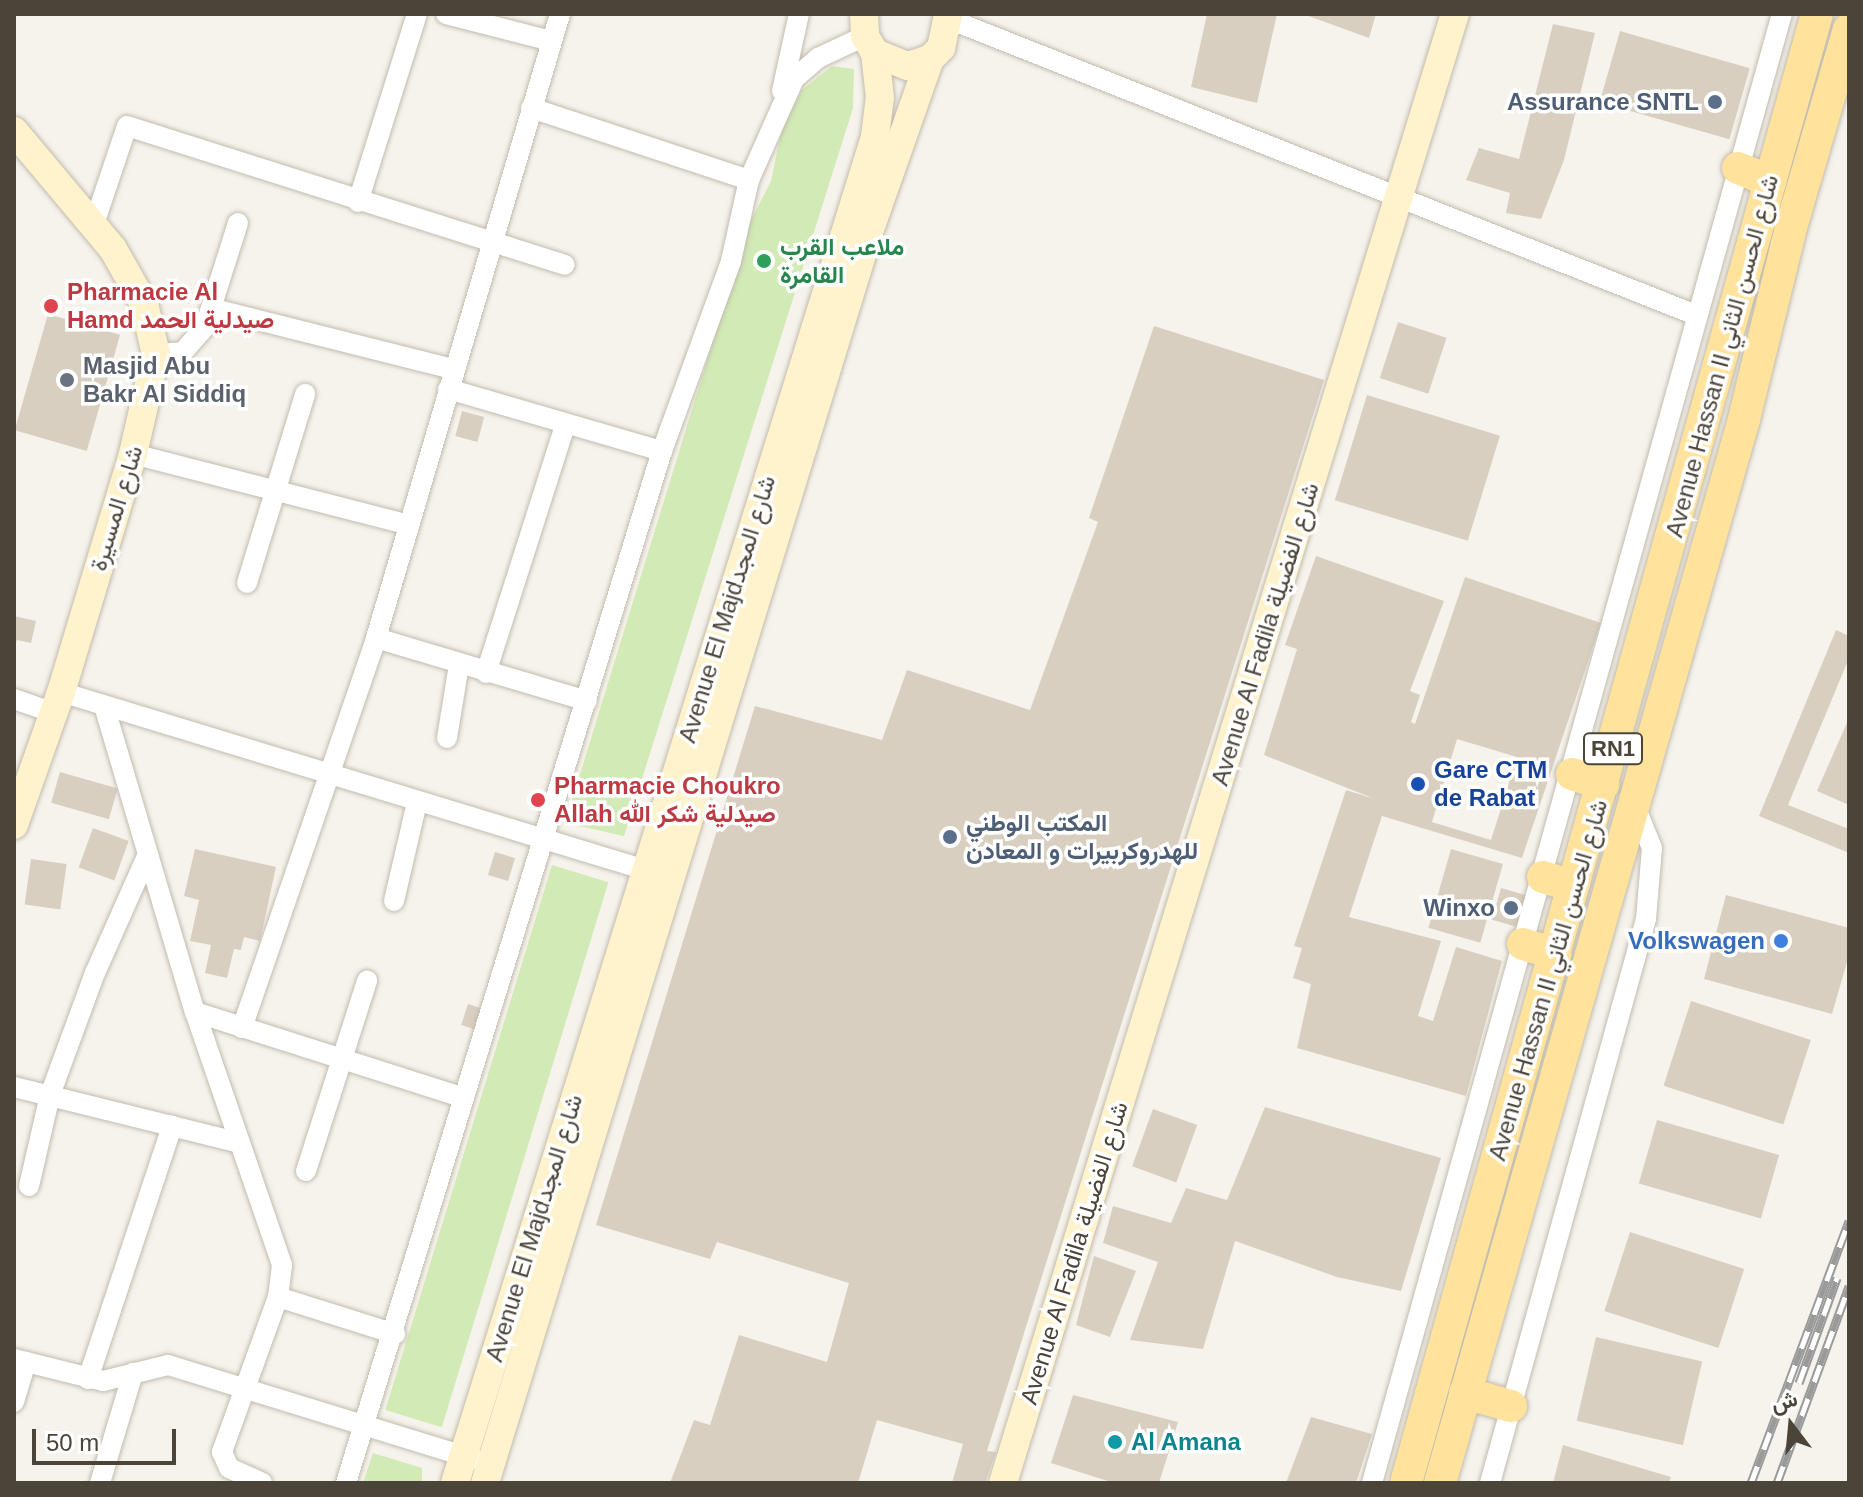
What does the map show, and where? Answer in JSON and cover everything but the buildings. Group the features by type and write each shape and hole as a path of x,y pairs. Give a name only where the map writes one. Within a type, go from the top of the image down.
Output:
{"main road":[{"name":"Avenue Al Fadila شارع الفضيلة","path":"1003,1483 1455,14"},
{"name":"Avenue Hassan II شارع الحسن الثاني","path":"1406,1483 1556,954 1558,882 1603,784 1817,14"},
{"name":"Avenue El Majdشارع المجد","path":"488,1474 674,878 869,232 930,59 948,34 949,16"},
{"name":"Avenue Hassan II شارع الحسن الثاني","path":"1440,1483 1634,803 1849,29"},
{"path":"868,34 896,65 930,59"},
{"name":"Avenue El Majdشارع المجد","path":"455,1483 875,137 880,98 868,34"},
{"name":"شارع المسيرة","path":"14,131 94,224 144,304 156,354 133,454 58,702 14,825"},
{"path":"1738,168 1770,181"},
{"path":"1572,774 1603,784"},
{"path":"1523,944 1556,954"},
{"path":"1465,1393 1511,1406"}],"street":[{"path":"358,202 417,14"},
{"path":"446,14 551,41"},
{"path":"242,1028 326,774 376,638 489,243 560,14"},
{"path":"780,103 799,14"},
{"path":"1372,1483 1523,944 1558,882 1572,774 1696,315 1782,14"},
{"path":"949,16 1696,315"},
{"path":"346,1483 395,1334 662,451 731,261 749,180 780,103 794,79 818,58 868,34"},
{"path":"531,108 749,180"},
{"path":"94,224 127,126 358,202 564,265"},
{"path":"156,354 183,352 195,343 214,309 238,223"},
{"path":"214,309 450,379 565,426 662,451"},
{"path":"247,583 305,394"},
{"path":"486,673 565,426"},
{"path":"133,454 409,525"},
{"path":"376,638 587,701"},
{"path":"447,738 459,665"},
{"path":"14,699 105,709 674,878"},
{"path":"105,709 195,1012 282,1265 278,1297 247,1389 229,1423 222,1452 229,1468 262,1483"},
{"path":"394,901 417,802"},
{"path":"1490,1483 1646,919 1652,848 1634,803"},
{"path":"29,1186 50,1095 95,973 148,854"},
{"path":"306,1171 367,981"},
{"path":"195,1012 340,1062 464,1098"},
{"path":"14,1087 240,1143"},
{"path":"88,1379 172,1126"},
{"path":"278,1297 395,1334"},
{"path":"14,1402 20,1360 88,1379 133,1373 158,1363 463,1456 488,1474"},
{"path":"100,1483 133,1373"}],"green space":[{"path":"832,66 854,69 853,108 624,836 565,823 749,224 771,181 783,123 802,90"},
{"path":"552,865 608,882 442,1427 385,1410"},
{"path":"373,1453 422,1468 422,1483 363,1483"}],"railway":[{"path":"1751,1483 1849,1221"},
{"path":"1799,1383 1837,1278"},
{"path":"1777,1483 1849,1286"}],"place":[{"name":"Assurance SNTL","path":"1715,102"},
{"name":"ملاعب القرب القامرة","path":"764,261"},
{"name":"Pharmacie Al Hamd صيدلية الحمد","path":"51,306"},
{"name":"Masjid Abu Bakr Al Siddiq","path":"67,380"},
{"name":"Gare CTM de Rabat","path":"1418,784"},
{"name":"Pharmacie Choukro Allah صيدلية شكر الله","path":"538,800"},
{"name":"المكتب الوطني للهدروكربيرات و المعادن","path":"950,837"},
{"name":"Winxo","path":"1511,908"},
{"name":"Volkswagen","path":"1781,941"},
{"name":"Al Amana","path":"1115,1442"}]}
